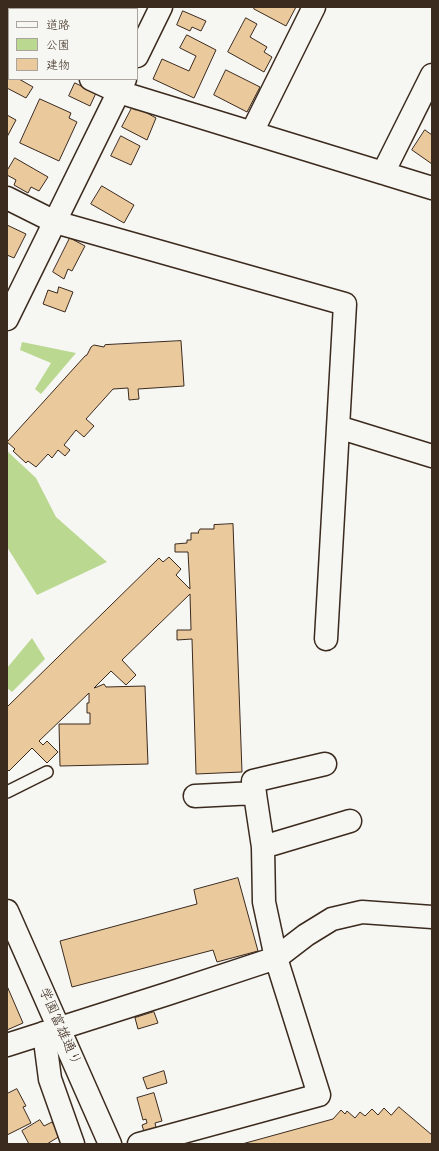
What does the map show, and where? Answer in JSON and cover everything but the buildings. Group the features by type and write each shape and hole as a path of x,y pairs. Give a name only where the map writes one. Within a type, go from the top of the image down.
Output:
{"street":[{"path":"138,54 161,7"},
{"path":"252,132 314,7"},
{"path":"383,173 432,75"},
{"path":"95,80 122,86 252,132 432,188"},
{"path":"7,319 122,86"},
{"path":"7,198 55,222 345,304 326,639"},
{"path":"338,427 432,456"},
{"path":"139,1144 319,1095 276,958 264,902 263,848 253,781 325,764"},
{"path":"195,796 255,793"},
{"path":"263,848 350,821"},
{"name":"学園富雄通り","path":"7,911 52,1031 110,1144"},
{"path":"7,1045 276,958 306,935 332,919 362,912 432,917"},
{"path":"52,1031 50,1080 73,1144"}],"lane":[{"path":"7,792 47,772"}],"green space":[{"path":"22,342 76,353 41,394 35,389 51,363 20,350"},
{"path":"7,451 36,478 56,517 107,562 37,595 7,547"},
{"path":"32,638 45,659 12,692 7,688 7,668"}]}
